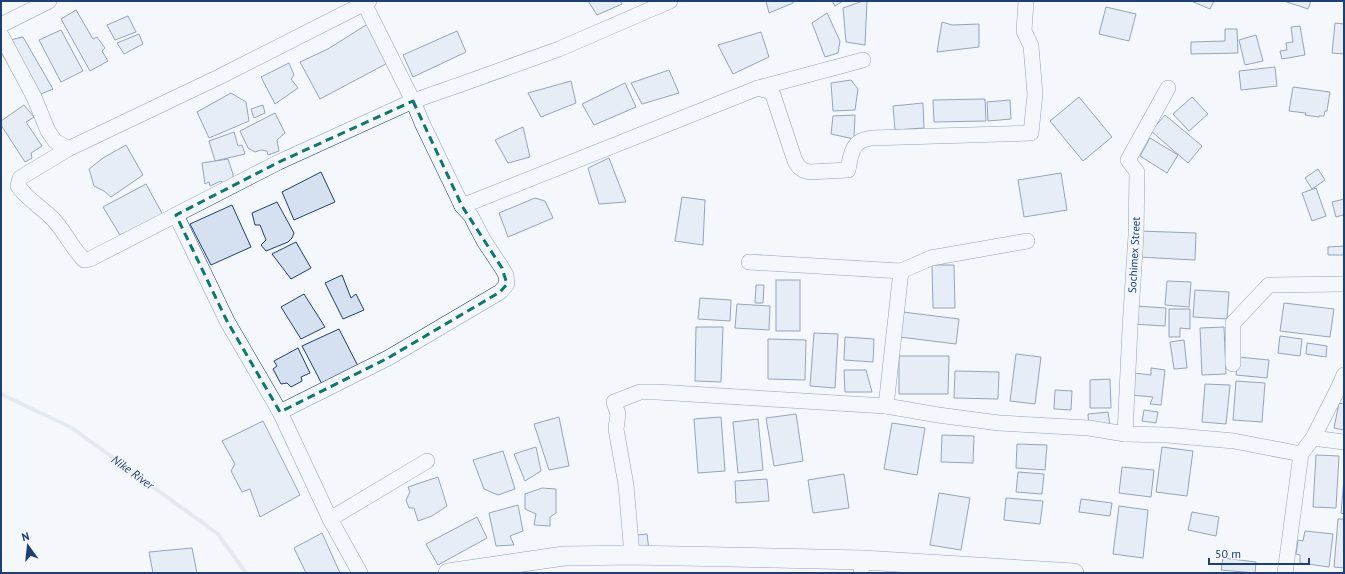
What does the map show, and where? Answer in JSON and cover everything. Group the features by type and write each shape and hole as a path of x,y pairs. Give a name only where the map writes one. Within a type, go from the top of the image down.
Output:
{"main road":[{"path":"448,573 564,556 632,555 862,567 1074,573"}],"street":[{"path":"1,25 49,1"},
{"path":"280,412 388,358 500,292 505,287 507,280 506,275 484,242 471,216 462,206 422,123 413,101 366,2 219,77 68,150 20,178 18,186 30,199 53,218 76,252 84,260 90,259 279,162 413,101 459,86 559,49 670,1"},
{"path":"758,88 768,91 773,95 795,161 803,170 809,172 848,170 851,155 856,145 861,141 871,138 1031,133 1035,94 1031,46 1024,31 1026,1"},
{"path":"1,35 34,97 48,131 55,141 68,150"},
{"path":"462,206 758,88 863,60"},
{"name":"Sochimex Street","path":"1125,434 1136,235 1137,172 1128,160 1168,88"},
{"path":"176,215 227,321 280,412 330,519 360,573"},
{"path":"748,262 901,271 931,258 1027,241"},
{"path":"886,406 901,271"},
{"path":"1233,364 1233,323 1269,285 1344,284"},
{"path":"1285,573 1301,454 1313,438 1344,375"},
{"path":"632,555 626,484 616,429 618,414 614,402 640,392 886,406 992,422 1089,428 1125,434 1167,435 1234,441 1301,454"},
{"path":"1313,438 1344,442"},
{"path":"330,519 427,461"}],"highlighted area":[{"path":"413,101 462,206 502,268 507,284 500,292 388,358 280,412 227,321 176,215 279,162"}],"building":[{"path":"588,1 620,1 622,4 597,15"},
{"path":"766,1 793,1 793,3 769,13"},
{"path":"832,1 843,1 835,6"},
{"path":"867,1 865,45 846,42 843,8"},
{"path":"1191,1 1214,1 1210,9"},
{"path":"1284,1 1311,1 1308,9"},
{"path":"1106,7 1136,14 1129,41 1099,34"},
{"path":"76,10 93,39 97,37 105,48 102,51 108,61 90,71 61,19"},
{"path":"827,13 840,41 838,53 825,57 812,23"},
{"path":"128,16 136,32 115,40 107,25"},
{"path":"377,18 397,58 320,99 300,62 328,49"},
{"path":"942,22 952,25 979,24 979,47 937,52"},
{"path":"1335,23 1344,24 1344,54 1332,53"},
{"path":"1300,26 1305,55 1282,59 1280,51 1287,50 1286,43 1293,42 1291,27"},
{"path":"1225,29 1237,29 1238,53 1191,54 1191,42 1225,41"},
{"path":"61,30 83,71 61,82 39,40"},
{"path":"457,31 466,52 413,77 403,55"},
{"path":"761,32 769,57 733,74 718,45"},
{"path":"139,34 143,44 124,54 117,43"},
{"path":"1256,35 1263,61 1245,65 1239,40"},
{"path":"23,37 53,89 29,99 1,52 1,45 10,40"},
{"path":"289,63 294,75 291,79 298,88 275,104 261,77"},
{"path":"1275,67 1277,86 1241,90 1239,71"},
{"path":"669,70 679,93 642,104 631,83"},
{"path":"851,80 858,89 855,110 833,111 831,83"},
{"path":"571,81 576,103 541,117 528,93"},
{"path":"625,83 636,107 594,125 582,104"},
{"path":"1293,87 1330,92 1327,111 1325,111 1324,116 1319,117 1305,115 1306,113 1289,111"},
{"path":"231,93 246,102 249,121 209,138 197,112"},
{"path":"1079,97 1112,137 1083,161 1050,121"},
{"path":"1192,97 1208,114 1189,131 1173,114"},
{"path":"985,99 986,121 934,122 933,100"},
{"path":"1010,100 1011,119 988,121 987,102"},
{"path":"923,103 924,128 895,130 893,106"},
{"path":"24,105 34,117 26,122 42,146 31,153 32,158 25,162 1,125 1,121"},
{"path":"263,105 265,113 254,118 251,109"},
{"path":"275,113 285,133 277,140 279,151 268,155 267,151 261,150 255,152 248,148 240,131"},
{"path":"855,115 854,139 831,134 833,116"},
{"path":"1165,115 1202,146 1188,163 1151,131"},
{"path":"523,127 530,157 508,163 495,140"},
{"path":"234,132 238,146 242,145 245,154 215,161 209,141"},
{"path":"1150,138 1178,155 1167,173 1140,156"},
{"path":"126,145 143,175 111,197 104,191 94,186 89,169 103,158"},
{"path":"609,158 626,202 599,204 588,168"},
{"path":"228,159 233,174 233,180 225,185 221,181 210,186 209,182 205,184 202,163"},
{"path":"1318,169 1325,180 1312,189 1305,178"},
{"path":"321,172 335,202 294,220 282,192"},
{"path":"1061,173 1067,210 1024,217 1018,180"},
{"path":"146,184 163,215 120,235 103,207"},
{"path":"1316,188 1326,216 1312,221 1302,193"},
{"path":"682,197 705,200 703,245 675,241"},
{"path":"535,198 545,201 553,218 508,237 499,213"},
{"path":"1344,199 1344,218 1343,215 1336,217 1332,202"},
{"path":"277,202 294,233 288,242 266,251 261,245 266,240 260,225 255,225 252,213"},
{"path":"232,205 251,247 211,265 190,224"},
{"path":"1139,231 1196,233 1195,260 1138,257"},
{"path":"296,242 311,268 291,279 272,254"},
{"path":"1344,246 1344,255 1328,255 1328,247"},
{"path":"932,265 954,265 955,308 933,308"},
{"path":"342,275 351,298 356,294 364,310 343,319 325,283"},
{"path":"776,280 800,280 800,331 776,331"},
{"path":"1167,281 1191,282 1189,307 1165,305"},
{"path":"756,285 764,285 763,303 755,303"},
{"path":"1195,290 1229,292 1227,319 1193,317"},
{"path":"304,294 325,327 301,339 281,307"},
{"path":"700,298 731,300 730,321 698,319"},
{"path":"1284,303 1334,309 1330,337 1280,331"},
{"path":"737,304 770,306 769,330 735,328"},
{"path":"1135,306 1166,308 1165,326 1134,324"},
{"path":"1169,309 1190,309 1190,329 1180,328 1180,337 1169,337"},
{"path":"903,312 959,319 956,344 900,337"},
{"path":"696,327 723,327 721,382 695,381"},
{"path":"1224,327 1226,374 1202,375 1200,328"},
{"path":"339,329 359,368 323,386 302,346"},
{"path":"814,333 838,334 835,388 810,386"},
{"path":"1280,336 1302,339 1300,356 1278,353"},
{"path":"845,337 874,339 873,362 844,360"},
{"path":"768,339 806,340 805,380 768,379"},
{"path":"1184,340 1187,368 1174,369 1170,342"},
{"path":"1307,343 1327,346 1326,357 1306,354"},
{"path":"298,348 310,373 301,377 302,381 291,387 287,383 281,384 273,369 277,366 274,361"},
{"path":"1016,354 1041,357 1035,404 1010,401"},
{"path":"899,356 949,356 948,394 899,394"},
{"path":"1238,357 1269,360 1267,378 1236,375"},
{"path":"1151,368 1165,370 1161,405 1150,404 1153,397 1131,395 1134,373 1151,375"},
{"path":"844,370 866,370 872,392 845,392"},
{"path":"955,371 999,372 998,399 954,398"},
{"path":"1110,379 1111,408 1090,408 1090,380"},
{"path":"1236,381 1265,383 1262,422 1233,420"},
{"path":"1205,384 1230,385 1226,424 1202,422"},
{"path":"1055,390 1072,391 1071,410 1054,409"},
{"path":"1339,403 1344,404 1344,430 1334,428"},
{"path":"1144,410 1158,412 1156,423 1142,421"},
{"path":"1108,412 1110,426 1089,428 1088,414"},
{"path":"796,414 803,461 774,466 766,418"},
{"path":"559,417 569,466 549,470 534,424"},
{"path":"721,417 725,471 698,473 694,419"},
{"path":"758,419 763,470 738,473 733,422"},
{"path":"263,421 300,495 260,517 250,489 242,492 231,471 235,464 222,441"},
{"path":"892,423 925,428 917,475 884,469"},
{"path":"942,435 974,436 973,463 941,462"},
{"path":"1017,444 1047,445 1045,470 1016,468"},
{"path":"536,447 541,471 525,481 514,454"},
{"path":"1162,447 1193,451 1187,496 1156,492"},
{"path":"503,451 515,489 498,495 484,489 473,460"},
{"path":"1316,455 1339,456 1336,508 1313,507"},
{"path":"1122,467 1154,470 1151,497 1119,493"},
{"path":"1018,472 1044,474 1042,494 1016,492"},
{"path":"844,474 849,508 813,513 808,480"},
{"path":"438,477 447,506 432,516 418,521 414,508 409,508 406,500 410,492 408,487"},
{"path":"767,479 769,501 736,503 735,481"},
{"path":"1344,479 1344,514 1341,513"},
{"path":"542,488 556,489 556,513 550,517 550,526 534,525 536,514 525,509 525,494"},
{"path":"939,493 970,498 961,550 930,545"},
{"path":"1006,498 1043,501 1040,524 1004,520"},
{"path":"1081,499 1112,503 1110,516 1079,512"},
{"path":"518,505 523,531 510,536 514,545 496,546 489,513"},
{"path":"1119,506 1148,510 1143,558 1113,554"},
{"path":"1192,512 1219,517 1216,536 1188,530"},
{"path":"477,517 487,538 438,565 426,544"},
{"path":"1338,519 1344,519 1344,568 1334,567"},
{"path":"1305,531 1333,534 1329,567 1300,563 1300,555 1296,554 1298,540 1303,541"},
{"path":"322,533 340,573 306,573 294,548"},
{"path":"647,534 649,550 639,551 637,535"},
{"path":"192,548 197,573 153,573 149,552"},
{"path":"1223,558 1256,562 1255,573 1221,570"}],"waterway":[{"name":"Nike River","path":"1,394 72,428 218,534 246,573"}]}
